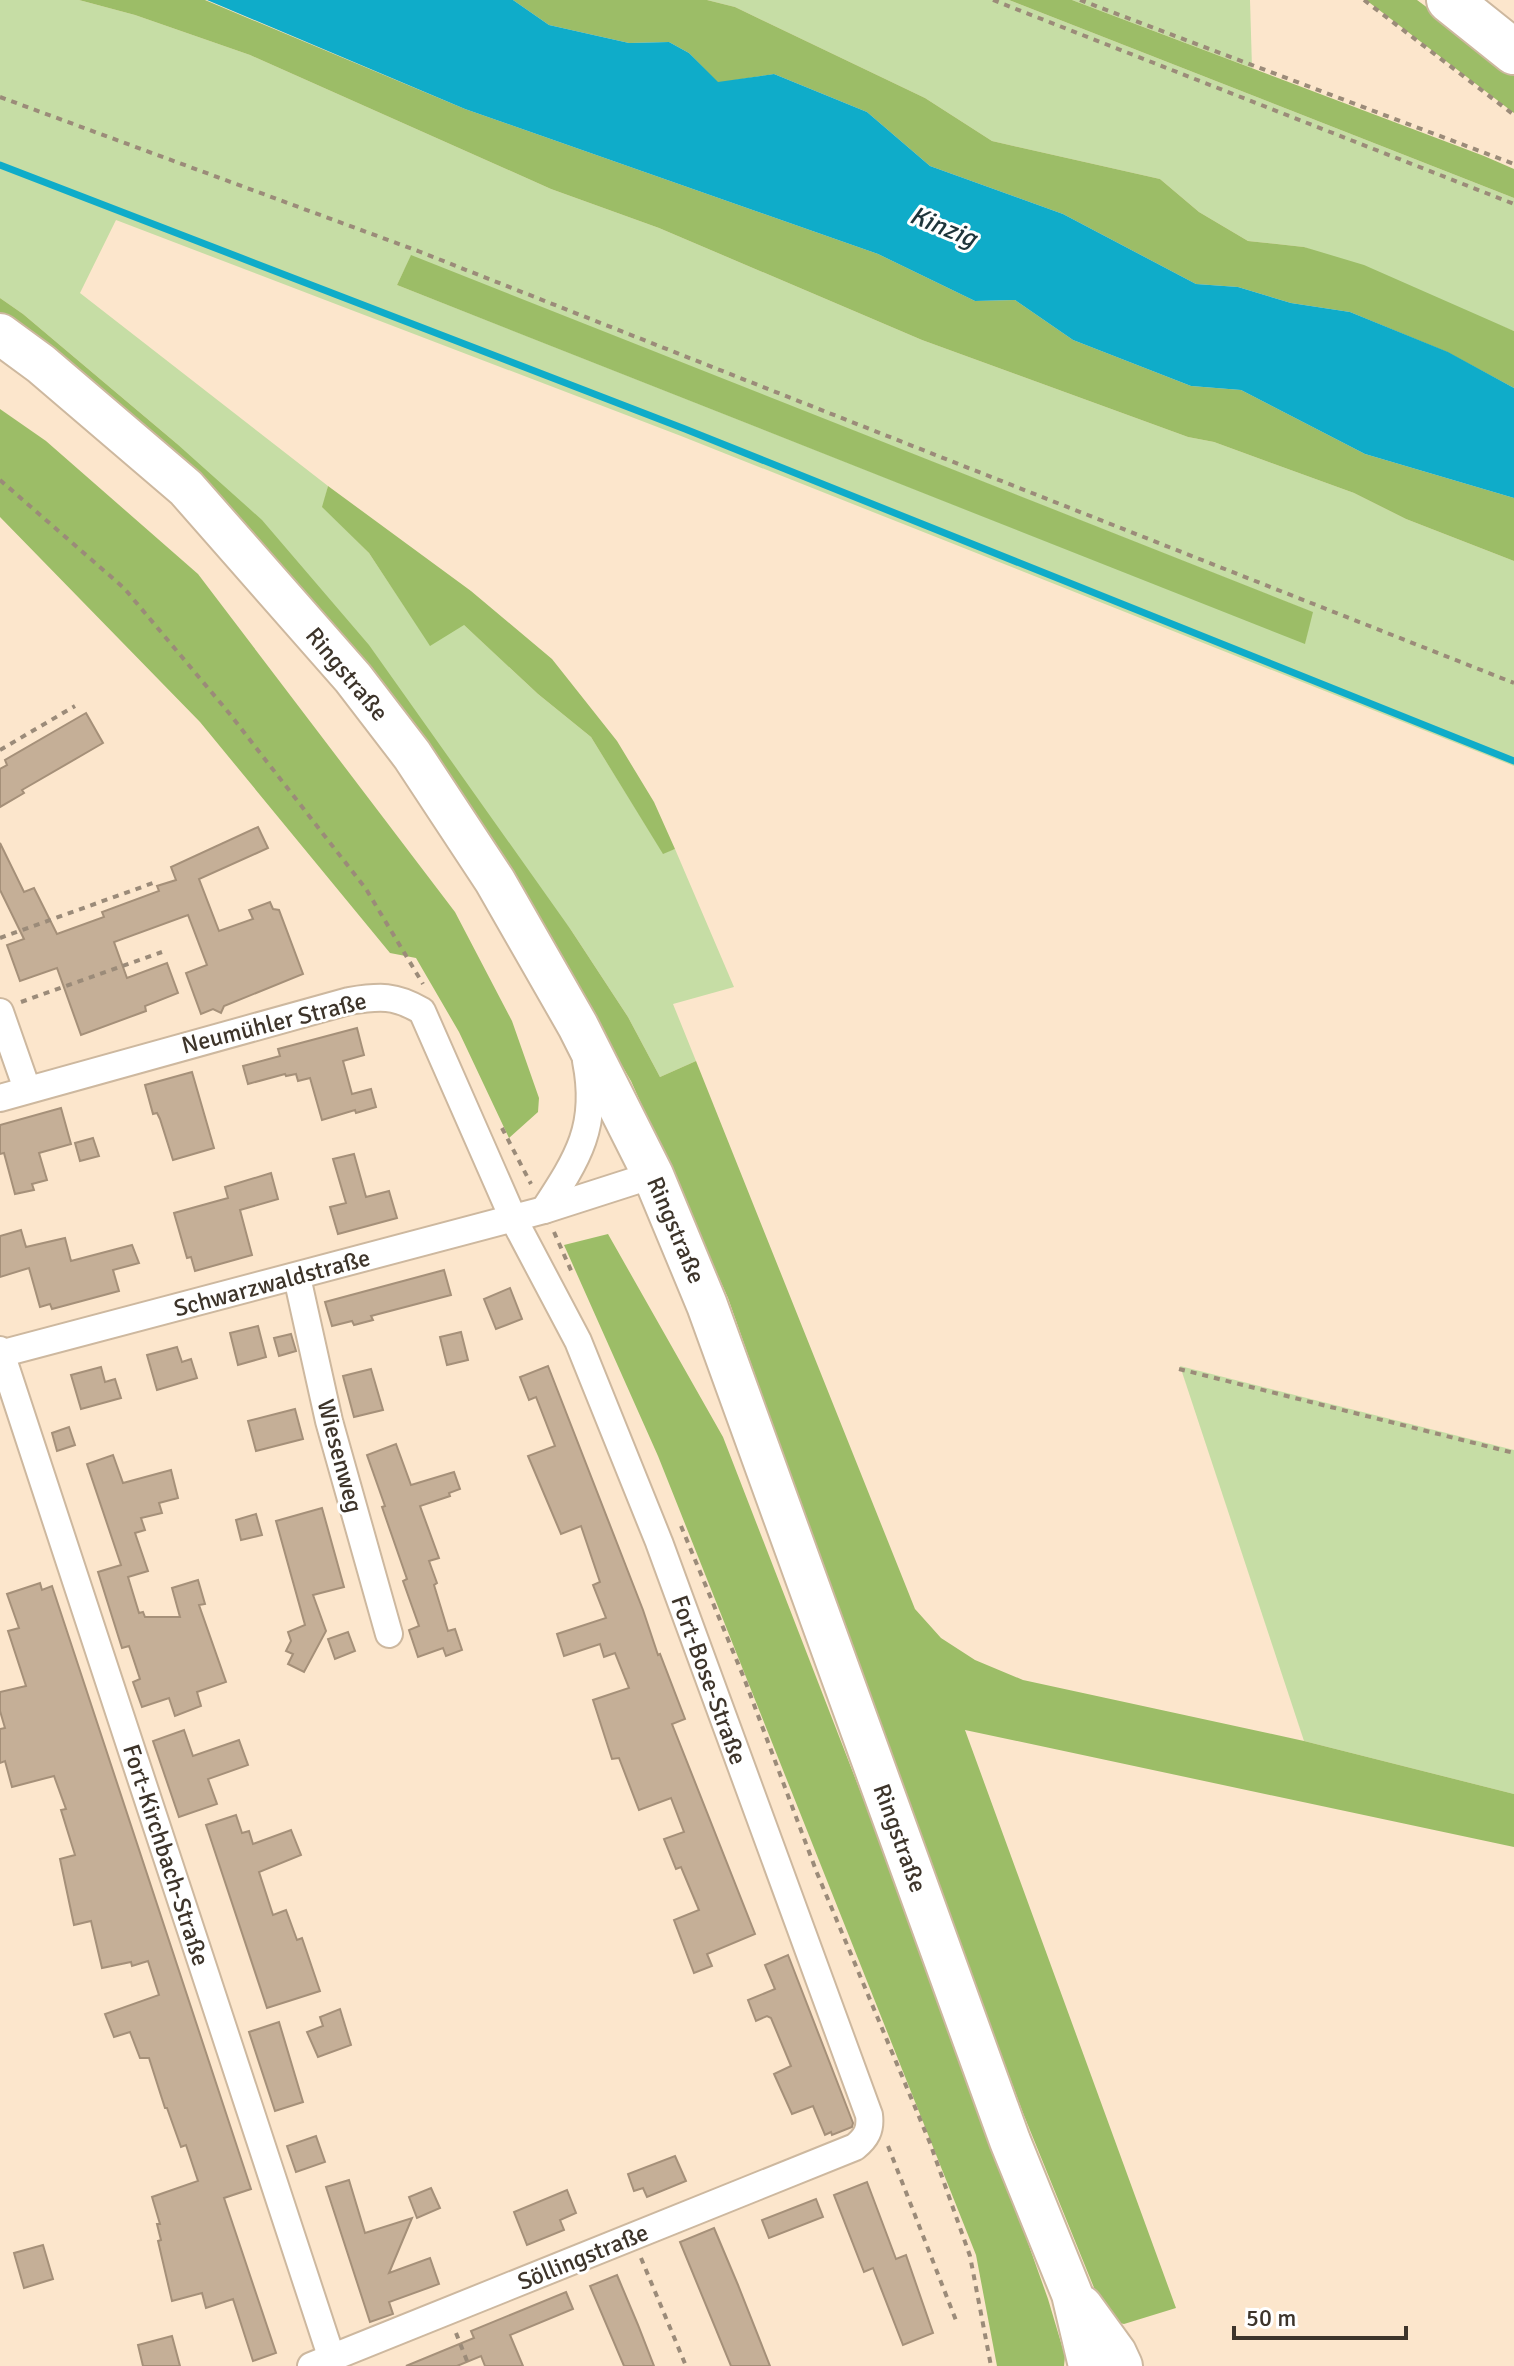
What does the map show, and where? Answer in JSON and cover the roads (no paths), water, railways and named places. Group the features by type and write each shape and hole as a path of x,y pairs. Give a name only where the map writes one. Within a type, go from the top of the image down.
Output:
{"highway":[{"path":"1449,0 1514,52"},
{"path":"1490,0 1514,18"}],"main road":[{"name":"Ringstraße","path":"0,334 41,364 186,488 353,678 412,755 495,881 578,1026 653,1175 707,1305 1010,2141 1072,2294 1089,2366"},
{"name":"Ringstraße","path":"1072,2294 1116,2353 1122,2366"}],"street":[{"name":"Neumühler Straße","path":"0,1098 349,1001 376,997 402,1000 422,1011 513,1218"},
{"path":"7,1008 27,1089"},
{"path":"544,1210 586,1137 591,1088 578,1026"},
{"name":"Schwarzwaldstraße","path":"0,1352 297,1277 544,1210 653,1175"},
{"name":"Fort-Bose-Straße","path":"513,1218 578,1341 686,1616 869,2115 870,2125 865,2139 855,2147"},
{"name":"Wiesenweg","path":"297,1277 329,1421 389,1634"},
{"name":"Fort-Kirchbach-Straße","path":"0,1352 321,2363"},
{"name":"Söllingstraße","path":"321,2363 855,2147"}],"water":[{"name":"Kinzig","path":"207,0 513,0 549,25 629,43 669,42 689,53 718,82 774,74 867,112 930,166 1063,214 1196,284 1238,287 1291,303 1350,312 1448,352 1514,388 1514,498 1365,454 1241,390 1191,386 1073,340 1015,300 975,301 878,254 465,109"}],"waterway":[{"path":"0,165 685,429 1514,761"}]}
